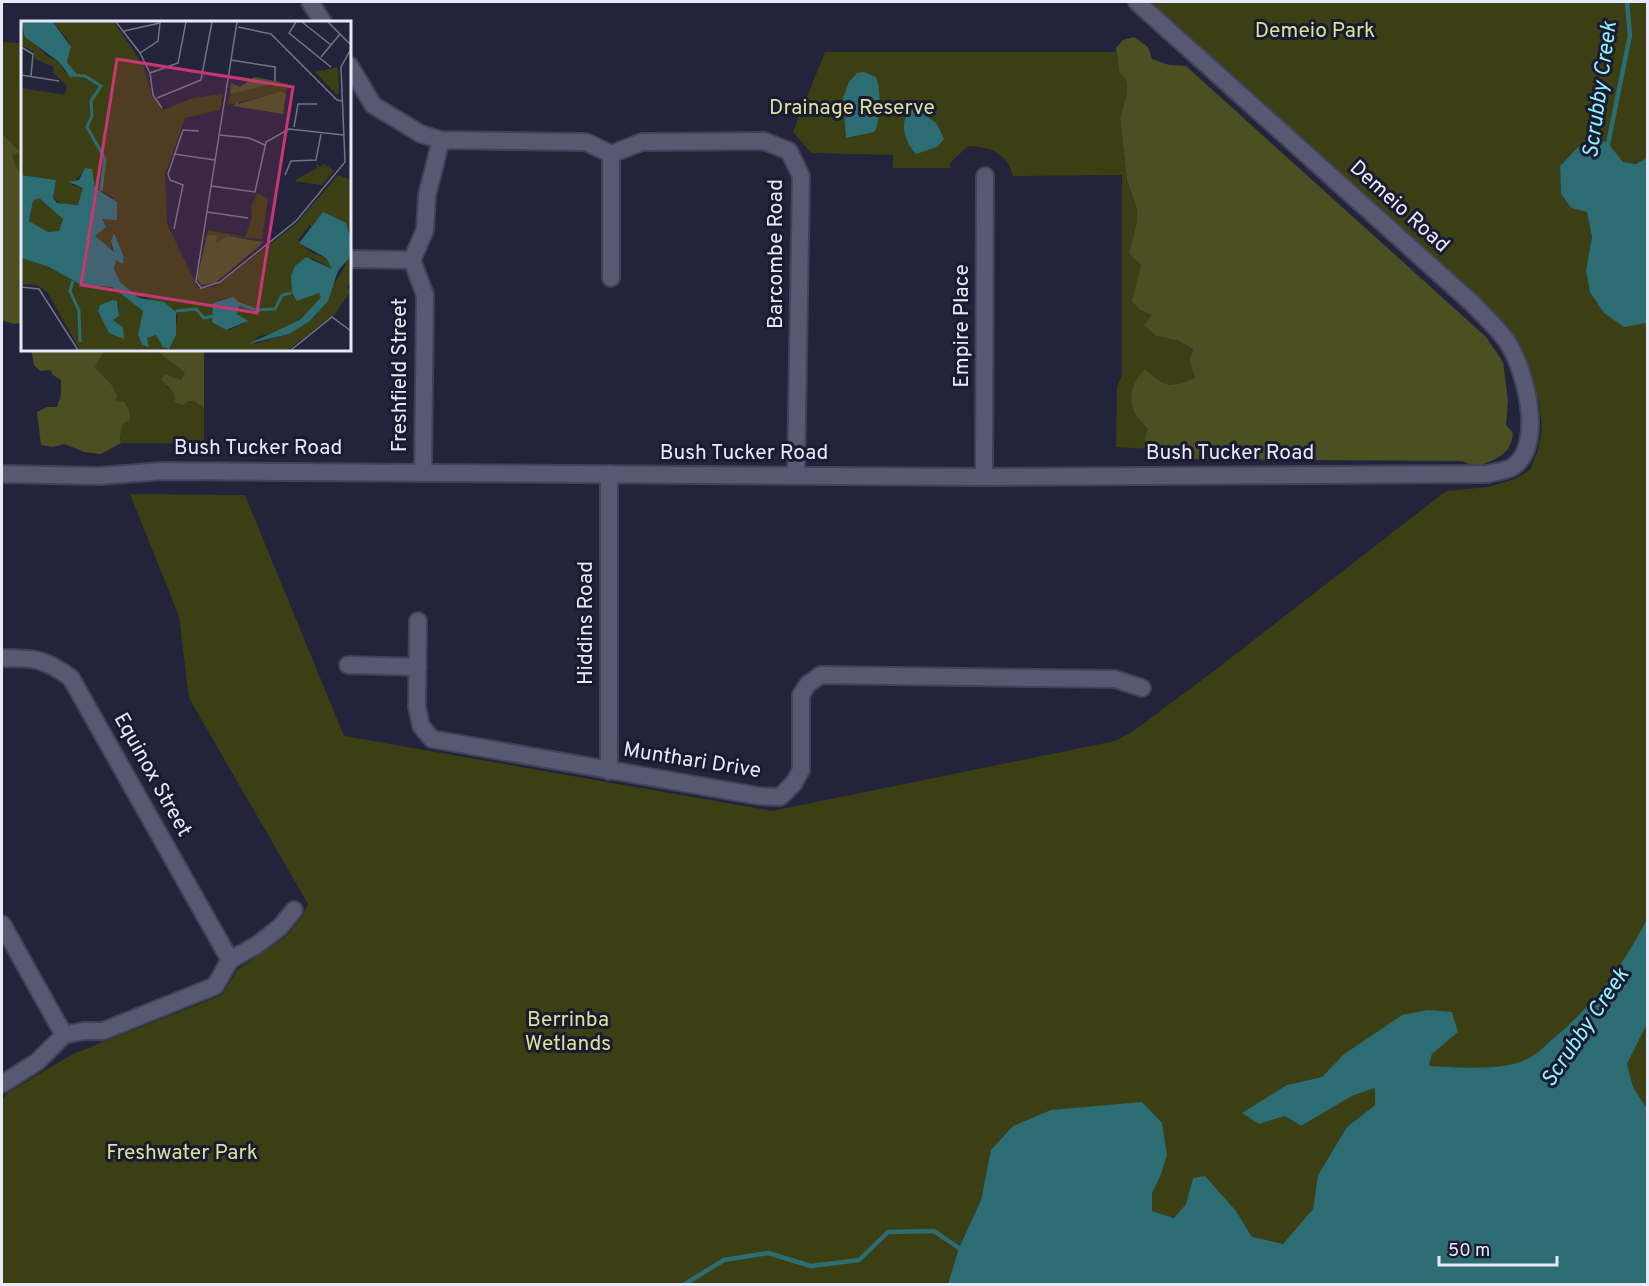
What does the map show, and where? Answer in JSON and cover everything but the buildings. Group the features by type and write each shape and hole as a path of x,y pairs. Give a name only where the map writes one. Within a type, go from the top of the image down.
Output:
{"street":[{"path":"310,2 322,21"},
{"name":"Demeio Road","path":"1137,2 1472,303 1506,339 1525,382 1531,429 1522,457 1512,467 1487,474"},
{"path":"351,68 374,105 421,134 441,140 586,142 611,154 611,278"},
{"path":"351,259 412,260 425,230 427,195 441,140"},
{"name":"Barcombe Road","path":"611,154 642,142 764,141 789,151 801,176 796,476"},
{"name":"Empire Place","path":"984,477 985,176"},
{"name":"Freshfield Street","path":"412,260 425,295 423,471"},
{"name":"Bush Tucker Road","path":"2,474 99,476 163,471 423,471 984,477 1487,474"},
{"name":"Hiddins Road","path":"609,474 609,771"},
{"name":"Munthari Drive","path":"418,621 417,707 421,726 432,740 759,796 780,797 794,783 801,770 801,695 808,684 821,675 1115,679 1142,688"},
{"name":"Equinox Street","path":"2,658 36,658 54,665 71,678 230,960"},
{"path":"348,665 418,667"},
{"path":"2,1084 37,1062 64,1035 83,1031 103,1031 214,986 230,960 257,945 280,927 294,910"},
{"path":"2,924 64,1035"}],"green space":[{"name":"Berrinba Wetlands","path":"1148,2 1647,2 1647,158 1636,164 1623,162 1608,143 1578,147 1560,166 1561,194 1571,208 1587,211 1592,237 1586,270 1638,324 1647,323 1647,919 1628,953 1595,998 1539,1052 1518,1063 1494,1068 1429,1066 1432,1054 1343,1055 1322,1077 1287,1085 1259,1124 1285,1116 1301,1126 1352,1096 1375,1088 1375,1105 1347,1127 1318,1175 1313,1209 1283,1245 1252,1237 1236,1211 1193,1178 1186,1204 1174,1218 1152,1211 1152,1193 1160,1177 992,1150 981,1200 959,1248 948,1284 2,1284 2,1099 9,1092 73,1054 222,995 237,970 285,937 302,917 308,904 189,698 179,616 130,494 245,495 344,736 772,811 1115,741 1132,732 1210,674 1446,491 1488,487 1515,479 1530,470 1538,450 1542,429 1539,401 1521,345 1509,329"},
{"path":"2,42 21,43 21,175 12,155 19,152 2,134"},
{"name":"Drainage Reserve","path":"825,52 1116,52 1119,72 1126,80 1127,93 1120,118 1127,180 1137,209 1136,226 1129,253 1141,265 1138,282 1140,310 1153,315 1156,336 1179,341 1193,351 1189,360 1195,379 1174,385 1159,383 1135,414 1148,429 1144,439 1151,449 1116,447 1117,387 1122,375 1122,175 1013,176 1007,161 996,152 968,146 950,163 950,168 893,168 893,155 811,153 793,132"},
{"path":"102,351 157,351 185,373 181,380 166,386 188,401 194,401 204,408 204,444 121,443 123,424 113,401 118,397 111,384 95,367"},
{"path":"1647,1024 1647,1109 1633,1087 1627,1064"}],"shaded area":[{"path":"1134,37 1148,47 1152,59 1169,65 1186,66 1486,337 1503,362 1508,401 1506,425 1513,433 1509,447 1501,456 1476,467 1462,461 1175,459 1151,449 1144,439 1148,429 1136,416 1133,408 1131,396 1137,378 1145,369 1157,380 1173,385 1195,378 1189,360 1193,350 1179,341 1156,336 1144,325 1152,315 1140,310 1132,301 1141,265 1129,253 1136,226 1137,209 1127,180 1120,118 1127,93 1126,80 1119,72 1116,48 1123,40"},
{"path":"2,134 20,152 12,155 21,175 21,323 2,322"},
{"path":"31,351 102,351 95,367 111,384 118,397 114,401 124,402 129,410 130,420 123,424 121,443 101,454 84,452 65,444 53,447 41,445 37,412 47,407 57,407 61,394 61,380 50,370 40,371 34,365"},
{"path":"158,351 204,351 204,408 194,401 188,401 183,405 175,402 174,393 161,379 165,374 181,380 185,373"}],"water":[{"path":"864,72 876,77 878,82 880,105 878,121 874,132 846,138 843,98 849,82 857,73"},
{"path":"917,108 937,124 944,139 937,147 916,154 908,143 904,122 910,111"},
{"path":"1598,139 1608,143 1623,162 1636,164 1647,158 1647,323 1624,327 1604,313 1590,292 1586,270 1592,237 1587,212 1571,208 1561,194 1560,166 1578,147"},
{"path":"1647,919 1647,1024 1627,1064 1633,1087 1647,1109 1647,1284 948,1284 959,1248 981,1200 991,1150 1013,1126 1051,1110 1142,1102 1162,1123 1167,1155 1152,1193 1152,1211 1174,1218 1186,1204 1193,1178 1205,1176 1236,1211 1252,1237 1283,1244 1313,1209 1318,1175 1347,1127 1375,1105 1375,1088 1352,1096 1301,1126 1285,1116 1259,1124 1242,1113 1287,1085 1322,1077 1343,1055 1402,1015 1428,1010 1452,1012 1458,1032 1432,1054 1429,1066 1494,1067 1529,1058 1569,1025 1595,998 1618,968"}],"waterway":[{"name":"Scrubby Creek","path":"1607,149 1630,35 1627,2"},
{"path":"685,1284 724,1260 768,1253 811,1266 859,1260 888,1232 934,1231 959,1248"}],"park label":[{"name":"Demeio Park","path":"1315,31"},
{"name":"Freshwater Park","path":"182,1153"}]}
